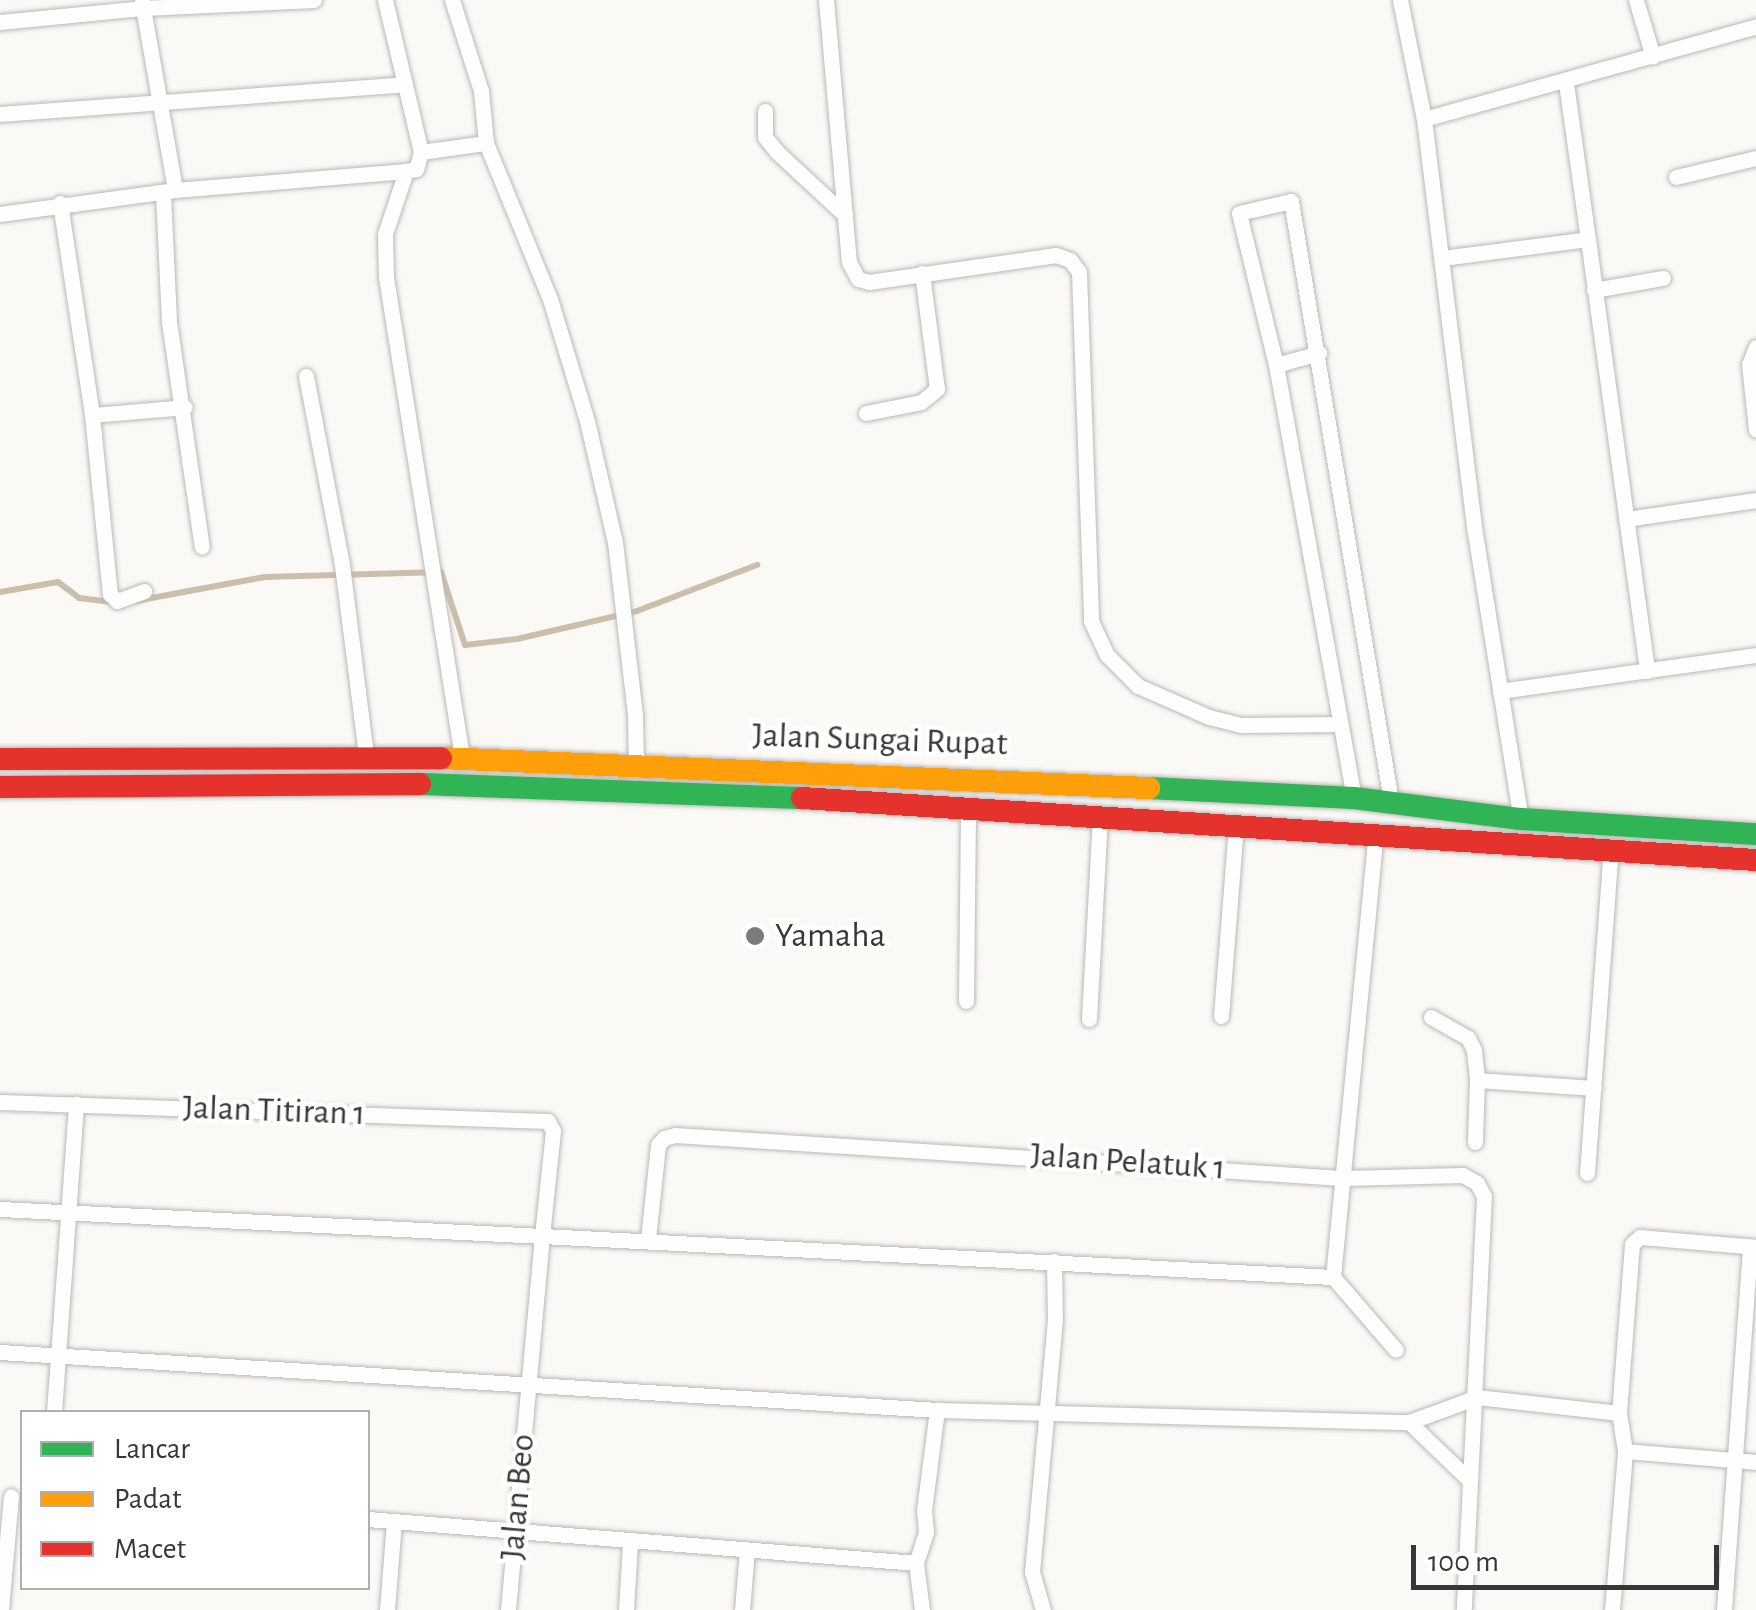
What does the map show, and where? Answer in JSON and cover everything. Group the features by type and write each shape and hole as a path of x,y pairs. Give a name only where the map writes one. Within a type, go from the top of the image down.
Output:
{"main road":[{"name":"Jalan Sungai Rupat","path":"0,759 366,755 462,758 1354,798 1522,818 1756,834"},
{"name":"Jalan Sungai Rupat","path":"0,787 445,784 786,797 1756,860"},
{"path":"1724,858 1726,832"}],"street":[{"path":"0,22 143,4 314,0"},
{"path":"0,214 60,203 416,168 421,152 384,0"},
{"path":"452,0 481,91 486,143 573,367 615,542 636,766"},
{"path":"826,0 849,262 858,279 870,282 1056,255 1070,260 1079,272 1091,621 1107,655 1138,686 1198,714 1240,725 1340,724"},
{"path":"1400,0 1424,119 1500,691 1522,818"},
{"path":"1636,0 1653,57"},
{"path":"143,4 169,192 170,322 202,546"},
{"path":"1424,119 1566,83 1756,26"},
{"path":"1566,83 1647,671"},
{"path":"0,114 405,84"},
{"path":"765,111 766,137 777,152 845,215"},
{"path":"421,152 486,143"},
{"path":"1676,177 1756,158"},
{"path":"406,171 385,234 386,277 462,758"},
{"path":"1354,798 1318,578 1276,365 1239,212 1291,202 1391,801"},
{"path":"60,203 92,415 110,594 116,601 144,591"},
{"path":"1442,258 1588,240"},
{"path":"866,412 921,402 937,389 922,273"},
{"path":"1594,290 1662,278"},
{"path":"1756,347 1749,364 1756,430"},
{"path":"1276,365 1318,354"},
{"path":"306,376 342,565 366,755"},
{"path":"92,415 185,407"},
{"path":"1626,519 1756,500"},
{"path":"1500,691 1756,655"},
{"path":"966,1002 968,810"},
{"path":"1089,1019 1100,817"},
{"path":"1222,1016 1236,826"},
{"path":"1332,1277 1376,834"},
{"path":"1587,1173 1611,850"},
{"path":"1431,1017 1468,1038 1474,1050 1474,1142"},
{"path":"1477,1080 1594,1088"},
{"name":"Jalan Titiran 1","path":"0,1102 548,1121"},
{"path":"54,1410 76,1104"},
{"name":"Jalan Beo","path":"508,1610 553,1131 548,1121"},
{"name":"Jalan Pelatuk 1","path":"648,1239 658,1145 675,1135 1342,1178 1463,1175 1477,1183 1484,1196 1477,1397"},
{"path":"0,1210 648,1239 927,1258 1332,1277 1396,1350"},
{"path":"1612,1610 1625,1451 1619,1413 1635,1240 1753,1247 1724,1610"},
{"path":"1043,1610 1032,1572 1055,1321 1054,1261"},
{"path":"0,1352 936,1410 1409,1422 1477,1397 1619,1413"},
{"path":"1464,1610 1468,1479 1477,1397"},
{"path":"922,1610 916,1563 926,1532 924,1510 936,1410"},
{"path":"1409,1422 1468,1479"},
{"path":"1625,1451 1756,1462"},
{"path":"1,1610 11,1496"},
{"path":"370,1519 916,1563"},
{"path":"387,1610 394,1521"},
{"path":"626,1610 630,1542"},
{"path":"742,1610 747,1551"}],"waterway":[{"path":"135,601 265,577 441,572 465,645 517,639 637,611 757,565"},
{"path":"0,592 58,582 79,598 112,602"}],"traffic: fast":[{"path":"420,784 802,798"},
{"path":"1149,788 1354,798 1521,819 1756,834"}],"traffic: slow":[{"path":"441,758 1149,788"}],"traffic: jam":[{"path":"0,759 441,758"},
{"path":"0,787 420,784"},
{"path":"802,798 1756,860"}],"place":[{"name":"Yamaha","path":"755,936"}]}
